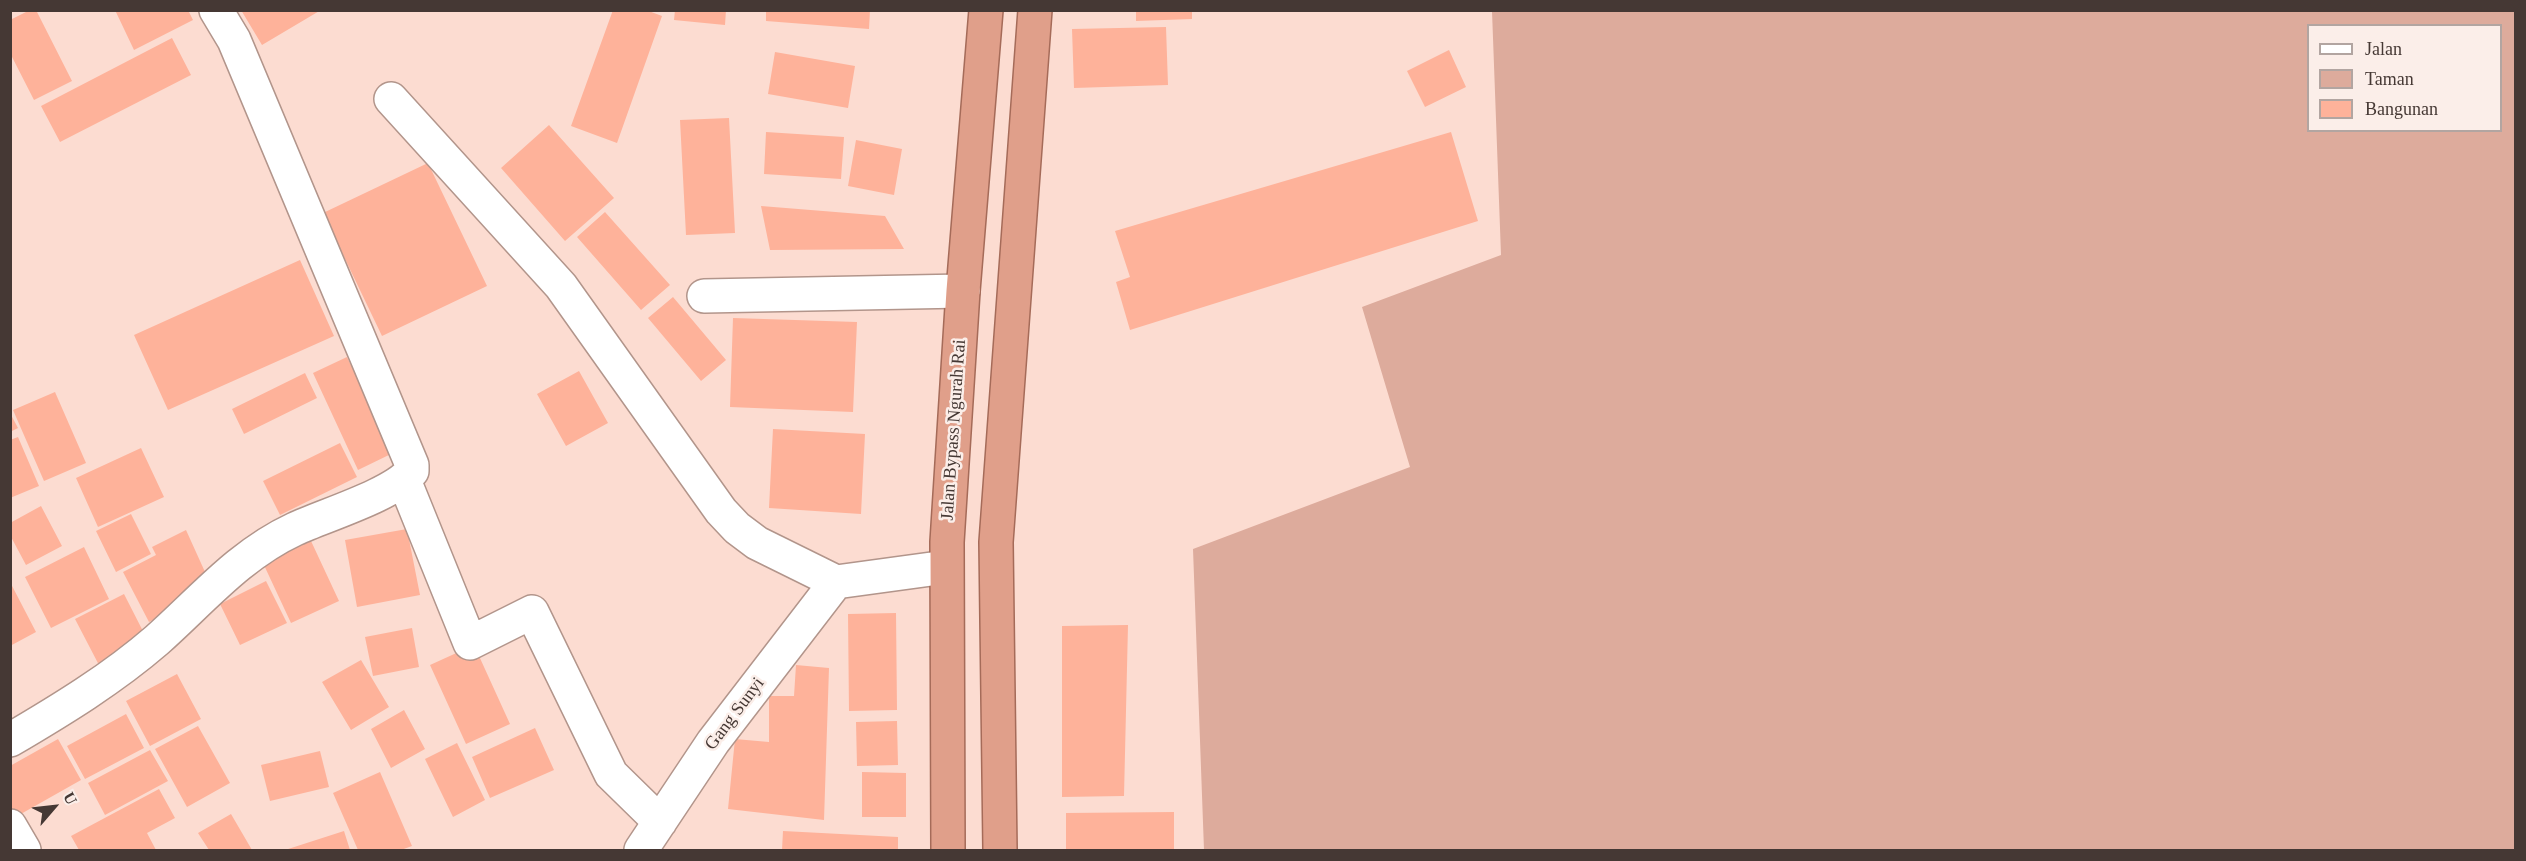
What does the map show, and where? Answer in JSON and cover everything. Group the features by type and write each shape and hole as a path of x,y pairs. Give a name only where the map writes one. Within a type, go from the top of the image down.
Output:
{"highway":[{"name":"Jalan Bypass Ngurah Rai","path":"948,850 946,567 963,291 986,10"},
{"path":"1000,850 996,542 1035,10"}],"street":[{"path":"10,740 79,698 156,640 217,582 250,555 293,530 404,480 412,471 412,465 234,40 216,10"},
{"path":"391,99 561,286 721,511 737,528 757,543 836,582 946,567"},
{"path":"704,296 963,291"},
{"path":"404,480 470,643 532,612 611,774 660,822"},
{"name":"Gang Sunyi","path":"641,850 713,742 836,582"},
{"path":"10,826 24,850"}],"green space":[{"path":"1492,11 2515,11 2515,850 1204,850 1193,549 1410,467 1362,307 1501,255"}],"building":[{"path":"30,10 36,10 72,81 34,100 10,53 10,20"},
{"path":"115,10 188,10 193,20 134,50"},
{"path":"241,10 321,10 262,45"},
{"path":"613,10 646,10 662,16 617,143 571,126"},
{"path":"675,10 726,10 725,25 674,20"},
{"path":"766,10 870,10 869,29 766,21"},
{"path":"1136,10 1192,10 1192,19 1136,21"},
{"path":"1166,27 1168,85 1074,88 1072,29"},
{"path":"172,38 191,75 60,142 41,106"},
{"path":"1449,50 1466,87 1425,107 1407,71"},
{"path":"775,52 855,66 848,108 768,94"},
{"path":"729,118 735,233 686,235 680,120"},
{"path":"549,125 614,198 565,241 501,168"},
{"path":"766,132 844,137 841,179 764,174"},
{"path":"1451,132 1478,221 1130,330 1116,282 1130,277 1115,231"},
{"path":"856,140 902,149 894,195 848,186"},
{"path":"428,163 487,286 382,336 323,213"},
{"path":"761,206 885,216 904,249 770,250"},
{"path":"605,212 670,285 641,310 577,237"},
{"path":"300,260 334,336 168,410 134,335"},
{"path":"673,297 726,360 701,381 648,318"},
{"path":"733,318 857,322 853,412 730,407"},
{"path":"347,357 393,453 358,470 313,373"},
{"path":"579,371 608,423 566,446 537,394"},
{"path":"305,373 317,398 244,434 232,409"},
{"path":"55,392 86,463 44,481 13,410"},
{"path":"10,413 18,428 10,432"},
{"path":"773,429 865,434 861,514 769,508"},
{"path":"18,437 39,486 10,498 10,440"},
{"path":"340,443 357,477 280,515 263,481"},
{"path":"141,448 164,497 98,527 76,478"},
{"path":"41,506 62,546 26,565 10,535 10,523"},
{"path":"131,514 151,554 116,572 96,531"},
{"path":"407,529 420,595 357,607 345,540"},
{"path":"186,530 210,583 196,598 149,622 123,572 156,555 152,547"},
{"path":"311,541 339,601 291,623 263,563"},
{"path":"84,547 109,599 51,628 25,577"},
{"path":"266,581 287,623 240,645 220,604"},
{"path":"10,582 36,632 10,646"},
{"path":"124,594 148,641 100,667 75,619"},
{"path":"896,613 897,710 849,711 848,614"},
{"path":"1128,625 1124,796 1062,797 1062,626"},
{"path":"412,628 419,667 373,676 365,637"},
{"path":"474,645 510,724 466,744 430,665"},
{"path":"361,660 389,707 351,730 322,682"},
{"path":"796,665 829,668 824,820 728,809 735,739 769,742 769,696 794,696"},
{"path":"177,674 201,719 150,746 126,701"},
{"path":"404,710 425,749 391,768 371,729"},
{"path":"126,714 144,748 85,779 67,746"},
{"path":"897,721 898,765 857,766 856,722"},
{"path":"198,726 230,783 187,807 155,749"},
{"path":"535,728 554,770 490,798 472,757"},
{"path":"58,739 81,780 12,819 10,766"},
{"path":"457,743 485,800 453,817 425,759"},
{"path":"150,750 168,781 105,815 88,783"},
{"path":"320,751 329,787 270,801 261,765"},
{"path":"380,772 412,846 401,850 358,850 333,793"},
{"path":"862,772 906,773 906,817 862,817"},
{"path":"159,789 175,818 147,833 156,850 79,850 71,836"},
{"path":"1174,812 1174,850 1066,850 1066,813"},
{"path":"231,814 252,850 209,850 198,833"},
{"path":"344,831 350,850 285,850"},
{"path":"783,831 898,837 898,850 782,850"}]}
